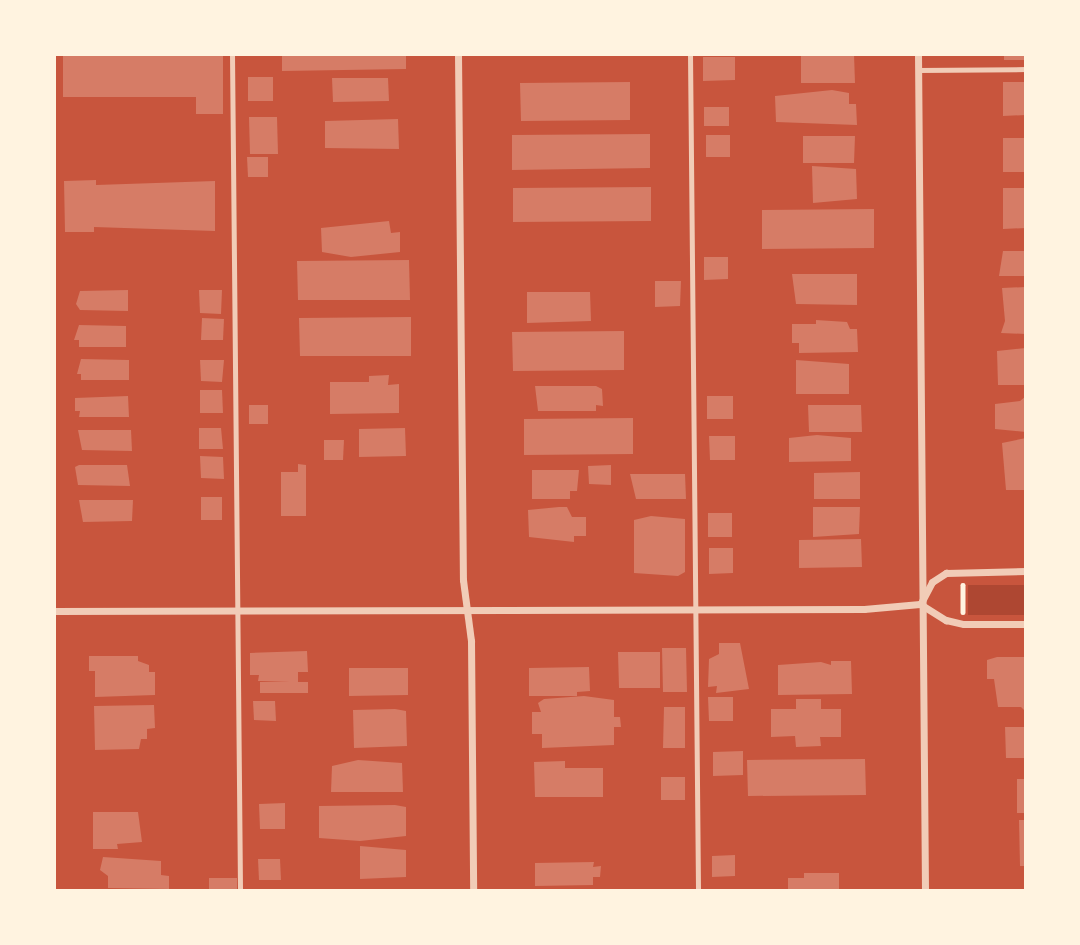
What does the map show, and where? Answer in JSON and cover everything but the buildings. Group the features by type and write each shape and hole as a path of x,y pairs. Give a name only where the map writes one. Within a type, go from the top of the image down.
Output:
{"street":[{"path":"458,54 466,608 471,641 473,891"},
{"path":"918,54 920,604 925,891"},
{"path":"920,604 932,582 946,573 1026,571"},
{"path":"54,611 864,609 920,604 946,620 964,624 1026,624"}],"lane":[{"path":"232,54 240,891"},
{"path":"690,54 698,891"},
{"path":"918,70 1026,69"}],"path":[{"path":"963,584 963,615"}],"shaded area":[{"path":"968,585 1026,585 1026,615 968,615"}]}
